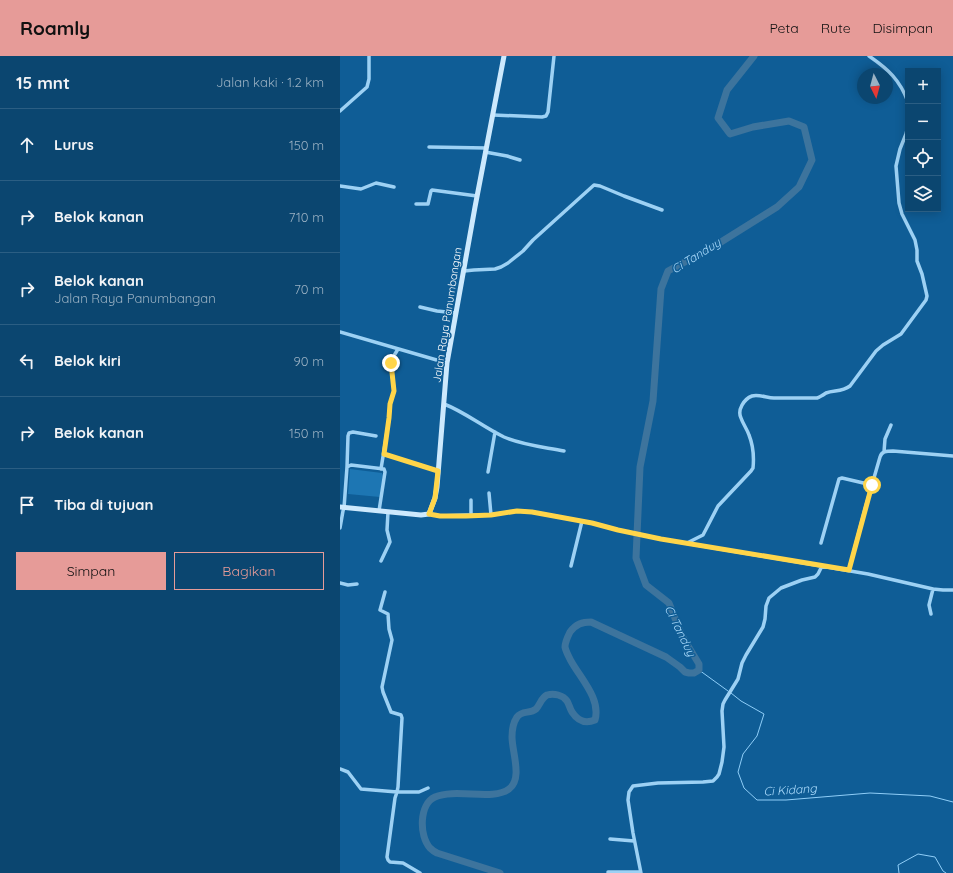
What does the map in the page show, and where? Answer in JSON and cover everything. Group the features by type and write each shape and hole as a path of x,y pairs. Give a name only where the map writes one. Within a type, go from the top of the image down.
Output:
{"main road":[{"name":"Jalan Raya Panumbangan","path":"429,514 435,498 448,363 456,313 504,56"},
{"path":"342,508 380,512 429,514"}],"street":[{"path":"340,111 367,87 369,82 369,56"},
{"path":"493,115 546,116 548,112 554,56"},
{"path":"869,56 892,73 905,95"},
{"path":"687,543 703,535 718,506 751,471 753,465 752,443 740,418 741,406 748,398 756,396 773,398 820,398 827,393 845,390 850,386 876,351 901,334 926,300 927,296 922,274 917,261 915,240 902,214 899,203 896,166 905,136"},
{"path":"429,147 486,150 520,160"},
{"path":"340,186 361,189 376,184 394,187"},
{"path":"464,272 495,269 508,263 594,185 662,210"},
{"path":"416,204 428,204 432,190 477,196"},
{"path":"420,307 456,313"},
{"path":"340,332 448,363"},
{"path":"381,469 390,404 394,391 391,363 398,349"},
{"path":"444,404 505,437 564,451"},
{"path":"849,570 872,485 881,455 884,452 885,439 891,425"},
{"path":"340,528 343,511 342,508 349,434 352,432 376,436"},
{"path":"488,472 495,432"},
{"path":"884,452 893,451 953,456"},
{"path":"384,454 438,471"},
{"path":"347,467 351,465 381,469 385,471 380,512"},
{"path":"821,543 839,479 842,478 872,485"},
{"path":"489,493 491,515"},
{"path":"470,515 471,500"},
{"path":"429,514 440,516 491,515 525,511 582,521 661,539 849,570 933,589 953,590"},
{"path":"381,562 390,542 388,512"},
{"path":"571,566 582,521"},
{"path":"608,872 640,873 628,800 629,792 633,786 658,783 695,783 713,781 717,777 721,768 723,754 724,735 722,712 725,700 739,676 744,659 764,625 766,619 766,606 769,598 781,588 816,576 822,566"},
{"path":"340,583 348,585 357,584"},
{"path":"931,614 929,606 933,589"},
{"path":"385,592 380,609 388,614 389,629 392,640 382,687 391,712 401,715 402,718 398,787 395,798 388,860 390,862 403,863 420,873"},
{"path":"340,769 347,771 361,789 419,792 428,788"},
{"path":"610,839 634,841"}],"shaded area":[{"path":"350,469 382,473 383,476 380,497 348,494"}],"waterway":[{"name":"Ci Tanduy","path":"500,873 437,853 430,848 426,843 424,836 422,821 423,813 426,806 435,797 453,794 494,794 509,789 513,785 516,772 512,737 517,717 521,714 536,709 543,698 547,695 555,694 563,697 579,720 585,722 595,720 596,712 593,697 565,649 566,641 572,629 579,624 591,622 666,657 685,672 694,673 699,670 699,664 682,636 669,603 646,585 636,558 640,467 653,401 661,289 668,271 713,247 777,207 799,187 812,160 804,127 789,121 753,127 730,134 718,118 727,90 754,56"},
{"name":"Ci Kidang","path":"699,670 728,691"},
{"name":"Ci Kidang","path":"731,693 741,701 764,714 757,736 743,754 738,772 744,788 757,800 786,800 870,793 930,796 953,802"},
{"name":"Ci Kidang","path":"899,873 898,865 918,854 935,857 943,871 946,873"}],"route":[{"path":"391,363 394,391 390,404 384,454 438,471 435,498 429,514 440,516 466,516 525,511 592,523 661,539 849,570 872,485"}]}
